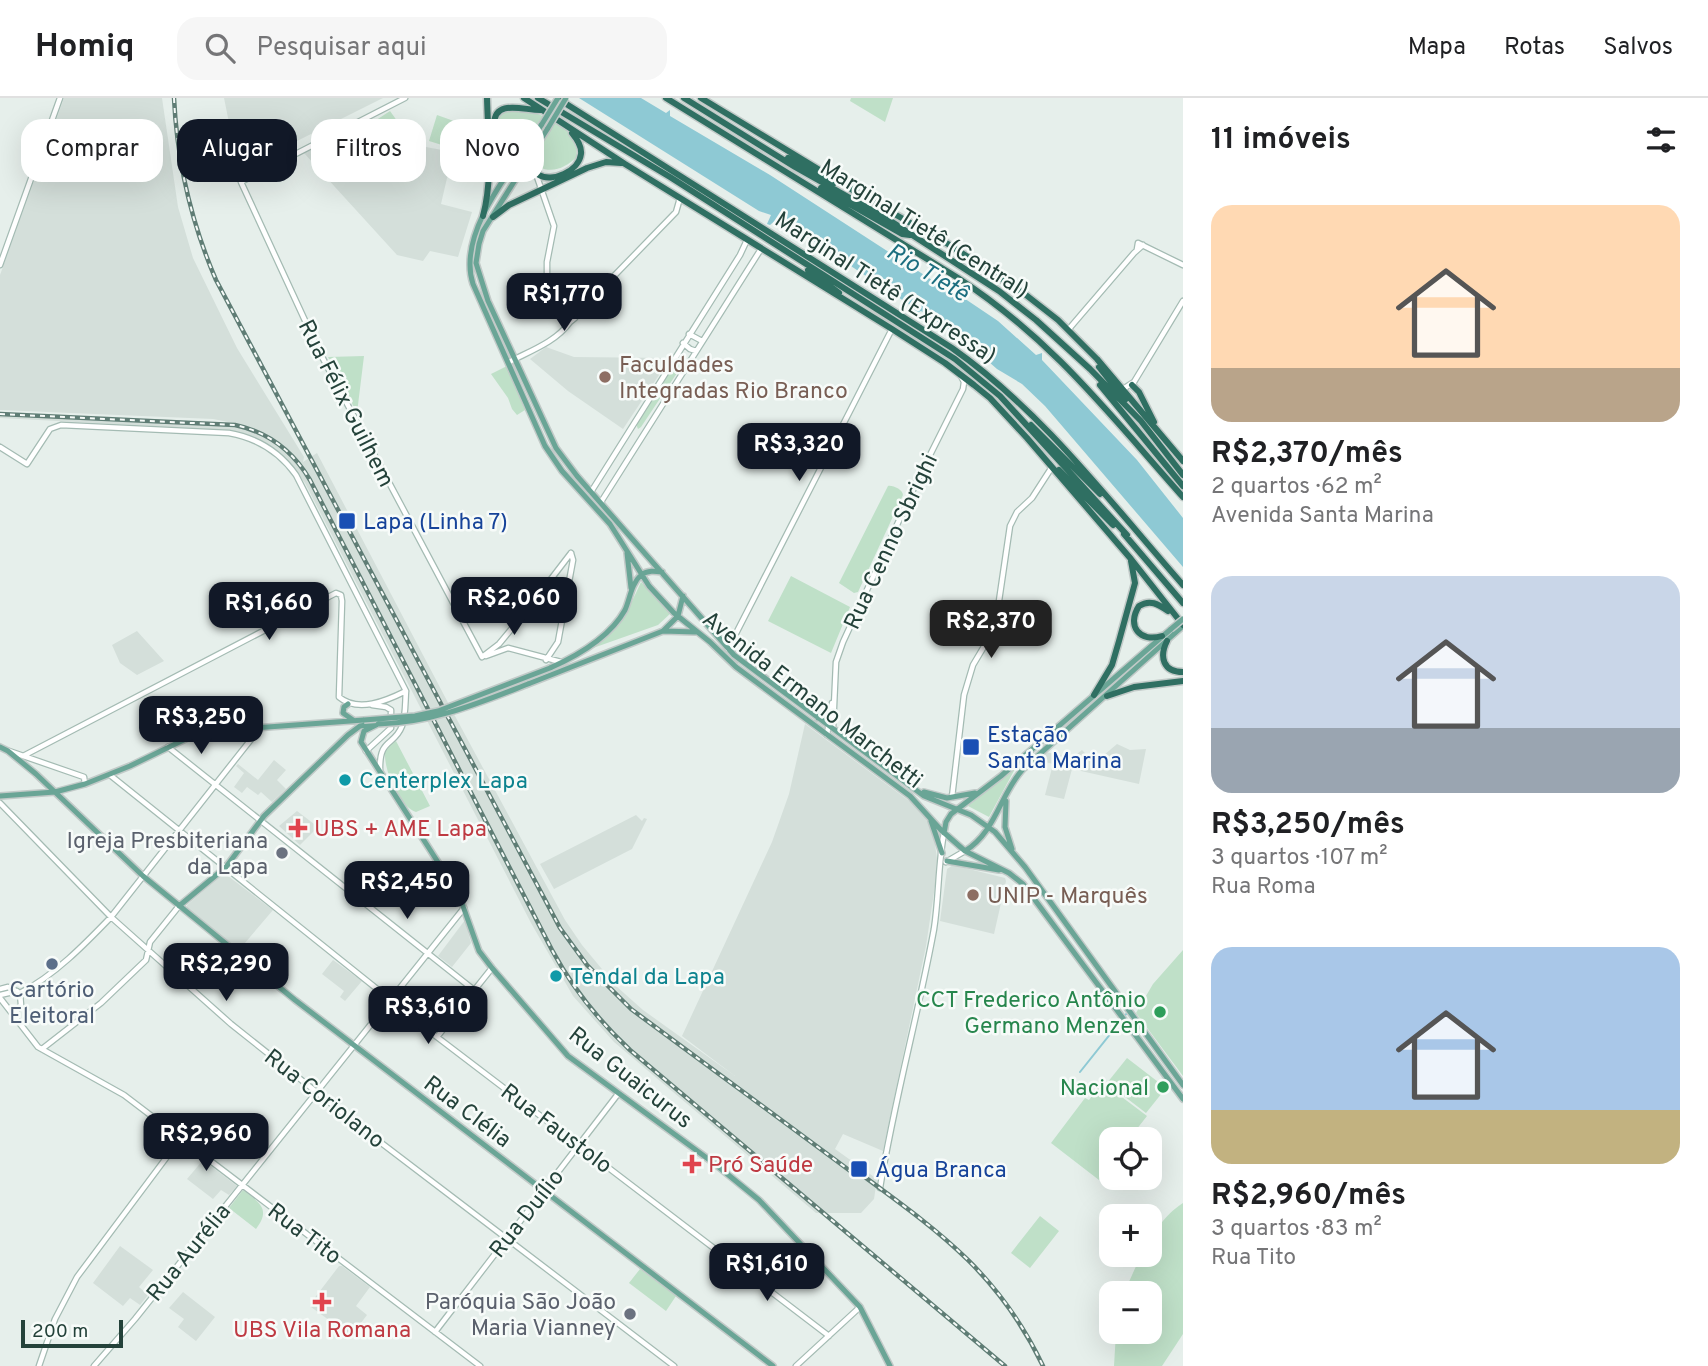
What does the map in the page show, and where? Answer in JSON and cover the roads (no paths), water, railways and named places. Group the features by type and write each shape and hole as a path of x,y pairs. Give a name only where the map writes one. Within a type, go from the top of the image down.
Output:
{"highway":[{"path":"483,216 487,195 487,98"},
{"path":"524,98 625,164 892,329 974,386 1010,418 1131,559 1183,626"},
{"path":"538,98 670,177 946,352 989,385 1126,535 1183,603"},
{"name":"Marginal Tietê (Expressa)","path":"557,98 966,358 1004,388 1043,425 1183,585"},
{"name":"Marginal Tietê (Expressa)","path":"666,98 1002,307 1058,356 1183,495"},
{"name":"Marginal Tietê (Central)","path":"684,98 912,235 999,291 1068,348 1141,421 1183,475"},
{"path":"701,98 912,223 1026,295 1068,330 1141,421"},
{"path":"496,119 501,107 508,104 542,110"},
{"path":"544,178 549,179 575,166 579,160 581,151 569,128"},
{"path":"748,137 851,193 864,197"},
{"path":"492,217 509,205 600,163 625,164"},
{"path":"798,178 807,180 902,234 912,235"},
{"path":"791,255 855,306"},
{"path":"1068,348 1183,486"},
{"path":"1088,352 1097,359 1183,461"},
{"path":"1132,385 1139,392 1158,430"},
{"path":"1011,408 1019,412 1097,493 1109,500"},
{"path":"1052,467 1060,471 1126,535"},
{"path":"1094,695 1112,665 1132,594 1135,580 1131,559"},
{"path":"1175,616 1153,602 1141,604 1136,610 1133,623 1137,632 1148,638 1165,639 1162,654 1164,663 1171,671 1183,672"},
{"path":"1107,696 1134,687 1183,681"}],"main road":[{"name":"Avenida Ermano Marchetti","path":"544,119 557,98"},
{"name":"Avenida Ermano Marchetti","path":"544,134 566,98"},
{"name":"Avenida Ermano Marchetti","path":"504,182 473,238 469,268 473,284 545,446 562,471 610,524 661,601 736,667 910,796 944,833 965,851 1019,880 1183,1101"},
{"name":"Avenida Ermano Marchetti","path":"514,182 481,237 476,263 488,301 556,448 591,492 741,661 935,802 957,809 989,827 1014,855"},
{"path":"626,546 632,591"},
{"path":"179,906 226,867 261,820 364,720 415,716 438,711 550,668 611,629 625,610 642,575 649,571 662,572"},
{"path":"663,631 678,616 683,596"},
{"path":"965,851 978,842 989,827 1012,782 1023,769 1107,696 1183,619"},
{"path":"1173,631 1183,626"},
{"path":"0,796 55,792 85,784 124,769 200,732 336,722 360,726 408,722 454,712 663,631 699,632"},
{"path":"944,833 948,817 957,809 988,787 1094,695 1165,639"},
{"path":"348,704 344,707 343,714 360,726"},
{"path":"818,718 829,712"},
{"name":"Rua Guaicurus","path":"360,726 361,742 459,895 479,951 492,968 568,1056 747,1189 860,1307 889,1364"},
{"name":"Rua Clélia","path":"0,747 38,776 143,876 179,906 354,1046 773,1366"},
{"path":"36,793 40,786 38,776"},
{"path":"912,786 934,796 952,798 988,787"},
{"path":"67,804 67,796 72,788"},
{"path":"1005,797 1004,827 1014,855 1183,1085"},
{"path":"926,812 942,853"},
{"path":"947,861 1002,870"},
{"path":"1175,1101 1183,1101"}],"street":[{"path":"0,265 60,98"},
{"name":"Rua Félix Guilhem","path":"405,98 241,182 320,353 482,657"},
{"path":"509,362 558,335 575,318 556,300 547,282 546,269 554,226 539,182"},
{"path":"558,335 569,315 582,309 676,212 680,207 680,197"},
{"path":"591,492 738,259 747,240"},
{"path":"1068,330 1141,244 1183,265"},
{"path":"601,502 702,341 747,261 761,249"},
{"path":"738,259 747,261"},
{"path":"1123,389 1132,385 1183,301"},
{"path":"728,649 892,329"},
{"path":"689,334 702,341"},
{"path":"683,343 695,351"},
{"path":"960,375 964,382 963,389 974,386"},
{"name":"Rua Cenno Sbrighi","path":"827,735 836,662 849,626 963,389"},
{"path":"0,447 27,464 50,429 56,425 222,433 251,439 271,449 296,475 407,691 401,728 383,748 379,760 380,772"},
{"path":"365,453 373,451"},
{"path":"952,798 964,695 973,665 995,628 1012,519 1032,498 1052,467"},
{"path":"482,657 499,644 571,553 573,560 558,638 546,660"},
{"path":"24,755 336,593 341,595 342,601 339,697 348,704 387,707 393,713 391,728 366,751"},
{"path":"482,657 508,649 562,662"},
{"path":"367,705 407,691"},
{"name":"Rua Cenno Sbrighi","path":"830,726 829,712 833,699"},
{"path":"0,997 19,992 43,979 111,917 261,727"},
{"path":"168,747 474,990"},
{"path":"8,751 84,777 85,784"},
{"path":"124,769 124,785"},
{"name":"Rua Faustolo","path":"110,775 437,1037 829,1336"},
{"name":"Rua Coriolano","path":"0,803 111,917 231,1024 674,1366"},
{"path":"880,1188 931,942 944,833"},
{"path":"941,872 947,861 965,851"},
{"path":"43,1049 100,1003 146,960 150,942 179,906"},
{"name":"Rua Aurélia","path":"94,1366 464,908"},
{"path":"437,1037 492,968"},
{"path":"0,989 6,987 19,992"},
{"path":"13,1015 21,1005 19,992"},
{"name":"Rua Tito","path":"0,997 43,1049 124,1096 480,1366"},
{"name":"Rua Duílio","path":"435,1332 618,1094"},
{"path":"40,1366 45,1343 77,1277 181,1138"},
{"path":"796,1366 860,1307"}],"water":[{"path":"579,98 641,98 666,113 670,110 670,116 770,175 935,282 943,284 998,321 1036,355 1042,353 1042,360 1137,460 1183,518 1183,567 1045,406 1022,384 997,369 965,341 921,311 913,315 913,307 778,218 770,225 767,224 771,215 759,211"}],"waterway":[{"path":"1130,1008 1138,999"},
{"path":"1080,1072 1127,1013"}],"railway":[{"path":"174,98 178,145 187,191 199,236 216,280 560,928 587,965 631,1009 857,1176"},
{"path":"0,414 235,425 258,432 288,452 310,480 552,950 587,1003 630,1050 1005,1366"},
{"path":"862,1175 917,1216 987,1280 1026,1334 1043,1366"}],"place":[{"name":"Faculdades Integradas Rio Branco","path":"605,377"},
{"name":"Lapa (Linha 7)","path":"347,521"},
{"name":"Estação Santa Marina","path":"971,747"},
{"name":"Centerplex Lapa","path":"345,780"},
{"name":"UBS + AME Lapa","path":"298,828"},
{"name":"Igreja Presbiteriana da Lapa","path":"282,853"},
{"name":"UNIP - Marquês","path":"973,895"},
{"name":"Cartório Eleitoral","path":"52,964"},
{"name":"Tendal da Lapa","path":"556,976"},
{"name":"CCT Frederico Antônio Germano Menzen","path":"1160,1012"},
{"name":"Nacional","path":"1163,1087"},
{"name":"Pró Saúde","path":"692,1164"},
{"name":"Água Branca","path":"859,1169"},
{"name":"UBS Vila Romana","path":"322,1302"},
{"name":"Paróquia São João Maria Vianney","path":"630,1314"}],"water label":[{"name":"Rio Tietê","path":"928,272"}]}
